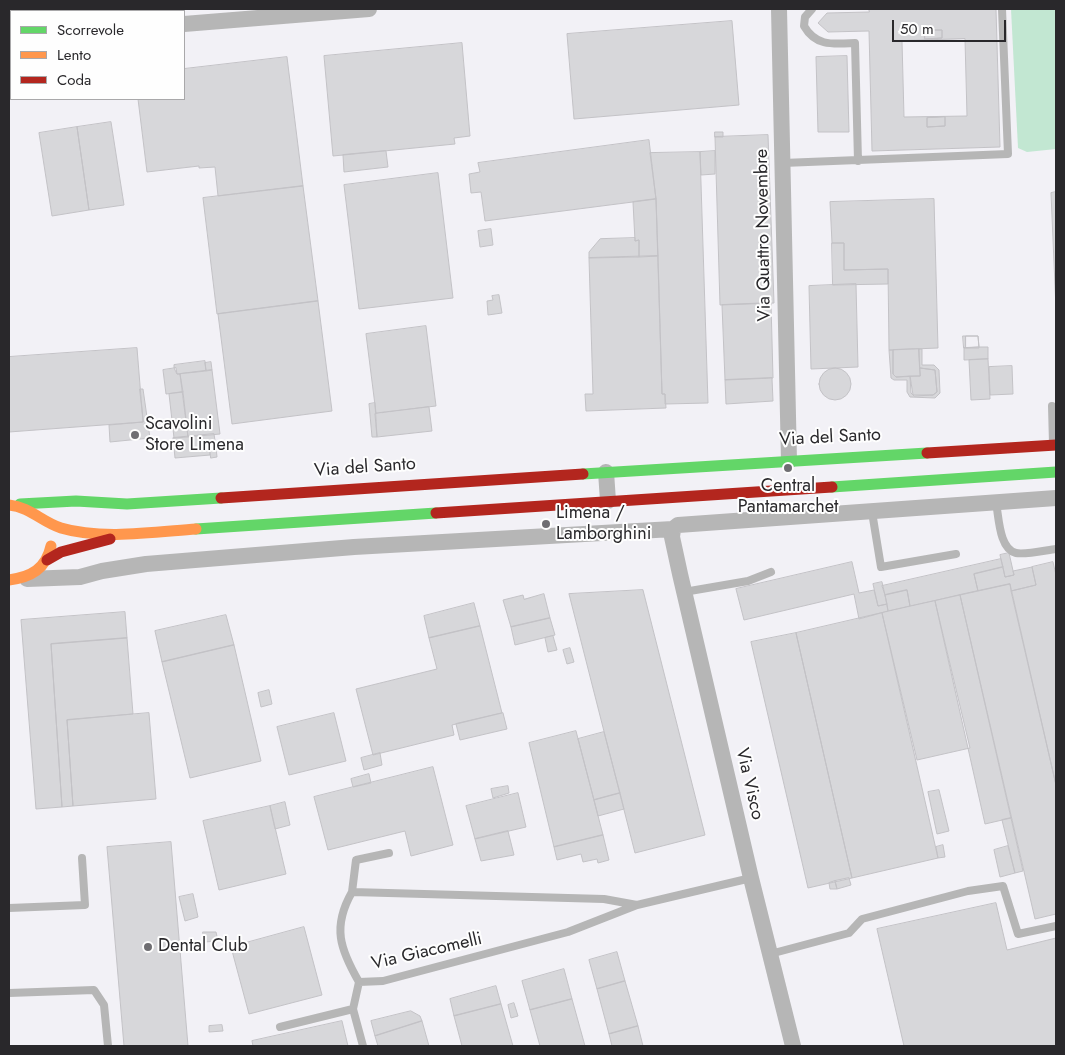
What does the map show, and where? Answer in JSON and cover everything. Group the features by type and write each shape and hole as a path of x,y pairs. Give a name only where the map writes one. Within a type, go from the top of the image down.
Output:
{"street":[{"path":"185,24 311,11 368,9"},
{"name":"Via Quattro Novembre","path":"778,9 789,461"},
{"name":"Via del Santo","path":"10,505 99,502 127,504 606,472 1055,445"},
{"path":"980,449 983,477"},
{"path":"606,472 608,501"},
{"path":"10,505 29,509 60,527 78,531 133,533 1056,472"},
{"path":"9,580 80,577 102,570 146,564 354,547 674,529 678,525 1056,498"},
{"path":"27,579 37,572 47,560 52,548 50,528 44,519"},
{"name":"Via Visco","path":"674,529 672,537 684,592 751,878 794,1046"},
{"path":"47,560 62,552 133,533"}],"lane":[{"path":"812,9 805,17 804,26 808,33 817,40 827,44 856,43 858,161"},
{"path":"783,163 1008,154 1002,9"},
{"path":"1052,406 1055,445"},
{"path":"996,503 1004,542 1008,548 1016,553 1056,549"},
{"path":"872,512 881,567 956,554"},
{"path":"684,592 748,581 771,572"},
{"path":"352,892 356,860 389,853"},
{"path":"9,908 84,904 82,858"},
{"name":"Via Giacomelli","path":"637,905 604,900 352,892 343,908 339,932 345,956 359,982 383,981 568,932 637,905 751,878"},
{"path":"770,954 850,933 862,919 968,891 1003,886 1018,934 1056,926"},
{"path":"359,982 353,1009 363,1046"},
{"path":"9,992 94,990 104,1005 108,1046"},
{"path":"280,1027 353,1009"}],"green space":[{"path":"1011,9 1056,9 1056,149 1027,152 1018,148"}],"building":[{"path":"869,9 996,9 1000,147 872,151 869,31 828,32 818,23 827,13 869,12","holes":["925,30 942,30 942,38 925,39","965,39 967,116 904,117 902,41","945,117 945,126 927,127 927,118"]},
{"path":"732,21 739,105 574,119 567,34"},
{"path":"925,30 942,30 942,38 925,39"},
{"path":"462,43 470,136 454,138 455,144 333,156 324,56"},
{"path":"847,56 849,132 818,132 816,57"},
{"path":"287,57 303,186 218,196 215,167 199,168 199,166 147,172 138,100 185,100 185,69"},
{"path":"945,117 945,126 927,127 927,118"},
{"path":"111,122 124,205 89,210 77,127"},
{"path":"77,127 89,210 52,216 39,133"},
{"path":"715,132 723,132 723,137 715,137"},
{"path":"768,135 774,303 720,305 715,137"},
{"path":"649,140 656,199 485,221 481,192 471,193 469,174 480,172 478,163"},
{"path":"386,151 388,167 344,172 343,155"},
{"path":"715,151 715,174 701,175 700,152"},
{"path":"700,152 708,403 665,404 665,394 662,394 656,199 650,153"},
{"path":"438,173 453,298 359,309 344,185"},
{"path":"303,186 318,301 217,314 203,198"},
{"path":"1056,192 1056,309 1051,193"},
{"path":"656,199 658,256 639,257 639,240 635,241 633,202"},
{"path":"934,199 938,348 889,350 888,269 844,270 844,243 832,243 830,202"},
{"path":"491,229 493,245 480,247 478,231"},
{"path":"635,238 635,241 639,240 639,257 589,258 589,252 600,239"},
{"path":"832,243 844,243 844,270 888,269 888,284 833,285"},
{"path":"658,256 662,394 665,394 666,408 586,411 585,394 593,394 589,258"},
{"path":"856,284 858,367 811,369 809,286"},
{"path":"499,295 502,313 488,315 487,301 493,300 492,296"},
{"path":"318,301 332,411 232,424 218,314"},
{"path":"771,303 773,378 725,380 722,305"},
{"path":"426,326 436,406 376,413 366,334"},
{"path":"963,336 978,336 979,347 964,348"},
{"path":"966,336 978,336 979,348 966,348"},
{"path":"988,347 988,359 964,360 964,348"},
{"path":"137,348 143,422 9,432 9,357"},
{"path":"919,349 922,349 922,365 934,365 939,370 940,393 935,398 910,397 907,392 907,380 894,380 891,378 889,350 893,350 893,374 896,377 910,376 913,395 933,395 937,392 935,370 920,368"},
{"path":"919,349 920,376 896,377 893,374 893,350"},
{"path":"988,359 990,399 971,400 969,360"},
{"path":"205,361 206,371 177,374 174,368 174,365"},
{"path":"211,362 212,370 206,371 205,363"},
{"path":"1012,366 1013,394 990,395 989,367"},
{"path":"176,368 177,374 180,374 183,392 166,394 163,370"},
{"path":"835,368 841,369 846,373 850,378 850,390 846,395 841,399 835,400 829,399 824,395 820,390 819,384 820,378 824,373 829,369"},
{"path":"920,368 935,370 937,392 933,395 914,396 911,393 910,376 920,376"},
{"path":"212,370 220,434 188,437 180,374"},
{"path":"772,378 773,401 726,404 725,380"},
{"path":"140,389 143,389 150,438 110,442 109,425 143,422"},
{"path":"183,392 188,437 174,438 169,394"},
{"path":"375,403 377,437 372,437 369,404"},
{"path":"429,407 432,431 377,437 375,414"},
{"path":"214,434 216,447 210,447 210,455 175,458 173,438"},
{"path":"210,447 216,447 217,457 211,458"},
{"path":"1009,553 1014,575 1005,577 1000,555"},
{"path":"1001,559 1003,567 974,574 978,591 910,606 907,590 885,595 882,586"},
{"path":"852,562 859,593 874,590 878,606 887,604 888,611 859,619 854,594 744,620 736,589"},
{"path":"1053,562 1056,575 1056,785 1011,591 1036,585 1032,567"},
{"path":"1003,567 1005,577 1014,575 1013,571 1032,567 1036,585 1011,591 1010,584 978,591 974,574"},
{"path":"882,582 887,604 878,606 873,584"},
{"path":"1010,584 1056,785 1056,914 1035,919 960,595"},
{"path":"643,590 705,835 635,853 569,594"},
{"path":"907,590 910,606 888,611 885,595"},
{"path":"544,594 550,618 511,627 503,600 523,595 524,599"},
{"path":"960,595 1011,818 985,824 935,601"},
{"path":"935,601 970,748 917,760 882,613"},
{"path":"474,603 480,626 429,638 424,616"},
{"path":"125,612 127,638 51,644 62,807 36,809 21,620"},
{"path":"882,613 938,858 852,878 796,633"},
{"path":"226,615 234,645 162,662 155,631"},
{"path":"550,618 555,635 515,645 511,627"},
{"path":"480,626 502,713 452,725 454,735 373,755 356,689 437,669 429,638"},
{"path":"796,633 852,878 808,888 751,642"},
{"path":"553,636 557,650 548,652 545,638"},
{"path":"127,638 133,714 67,720 73,806 62,807 51,644"},
{"path":"234,645 261,761 190,778 162,662"},
{"path":"570,648 574,662 567,664 563,650"},
{"path":"269,690 272,704 261,707 258,693"},
{"path":"149,713 156,799 73,806 67,720"},
{"path":"334,713 346,761 289,775 277,727"},
{"path":"503,713 507,729 460,740 456,724"},
{"path":"576,731 603,835 554,847 529,743"},
{"path":"604,732 620,793 594,800 578,739"},
{"path":"380,753 382,765 364,770 361,758"},
{"path":"433,767 453,845 411,856 405,831 328,850 314,797"},
{"path":"369,774 371,783 353,787 351,779"},
{"path":"508,786 509,793 493,798 491,789"},
{"path":"939,790 949,831 937,834 928,792"},
{"path":"518,793 526,827 475,839 466,806"},
{"path":"620,793 624,809 598,816 594,800"},
{"path":"285,802 290,825 275,829 270,806"},
{"path":"270,806 286,874 219,890 203,821"},
{"path":"1011,818 1023,871 1015,873 1002,820"},
{"path":"508,831 514,855 481,861 475,839"},
{"path":"603,835 609,860 598,863 597,859 583,862 581,854 557,860 554,847"},
{"name":"Dental Club","path":"171,842 188,1046 124,1046 107,847"},
{"path":"943,845 945,857 938,858 936,847"},
{"path":"1008,846 1015,873 1000,877 994,850"},
{"path":"849,878 851,885 837,889 835,881"},
{"path":"835,881 837,889 830,889 829,883"},
{"path":"193,894 198,917 185,921 179,897"},
{"path":"996,903 1007,950 1056,938 1056,1046 904,1046 877,929"},
{"path":"304,927 322,995 249,1014 231,947"},
{"path":"203,932 216,932 218,941 205,942"},
{"path":"617,952 625,981 597,989 589,960"},
{"path":"564,969 572,999 530,1010 522,981"},
{"path":"625,981 638,1026 609,1034 597,989"},
{"path":"496,986 501,1004 454,1016 450,999"},
{"path":"572,999 585,1046 540,1046 530,1010"},
{"path":"514,1003 518,1016 511,1018 508,1005"},
{"path":"501,1004 513,1046 462,1046 454,1016"},
{"path":"411,1011 420,1016 422,1021 375,1036 371,1021"},
{"path":"342,1021 348,1046 253,1046 252,1041"},
{"path":"422,1021 429,1046 378,1046 375,1036"},
{"path":"222,1025 223,1031 209,1032 209,1026"},
{"path":"638,1026 643,1046 612,1046 609,1034"}],"traffic: fast":[{"path":"583,474 927,453"},
{"path":"832,487 1056,472"},
{"path":"20,504 76,501 127,504 221,498"},
{"path":"196,529 436,513"}],"traffic: slow":[{"path":"9,505 30,512 61,528 77,532 128,534 196,529"},
{"path":"9,580 31,574 41,566 49,554 51,546"}],"traffic: jam":[{"path":"927,453 1056,445"},
{"path":"221,498 583,474"},
{"path":"436,513 832,487"},
{"path":"47,560 61,552 110,539"}],"place":[{"name":"Scavolini Store Limena","path":"135,435"},
{"name":"Central Pantamarchet","path":"788,468"},
{"name":"Limena / Lamborghini","path":"546,524"},
{"name":"Dental Club","path":"148,947"}]}
